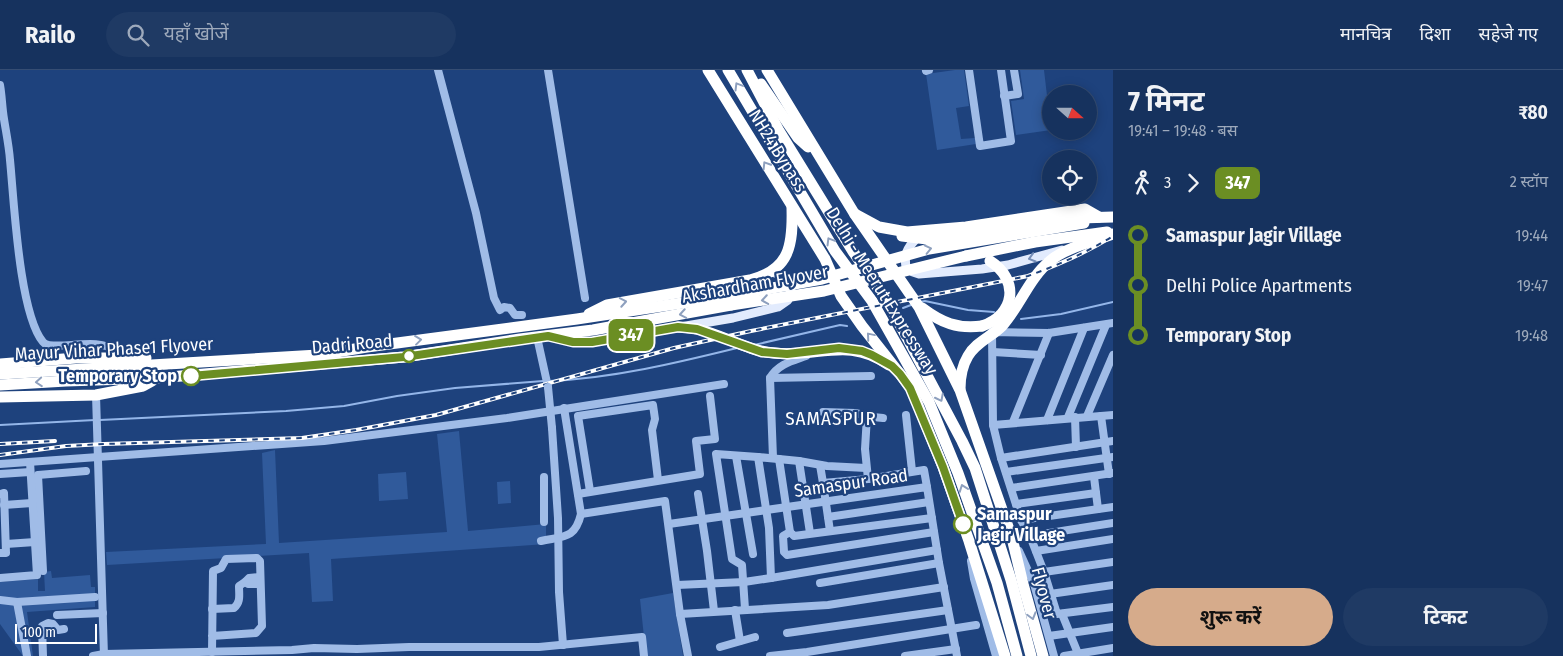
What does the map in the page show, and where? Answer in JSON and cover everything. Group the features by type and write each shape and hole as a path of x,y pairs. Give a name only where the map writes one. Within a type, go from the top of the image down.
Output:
{"highway":[{"name":"Delhi - Meerut Expressway","path":"728,70 835,250 872,301 922,388 958,473 997,583 1017,656"},
{"name":"Delhi - Meerut Expressway","path":"749,70 779,131 854,253 888,304 933,384 975,468 1016,578 1031,656"},
{"path":"749,70 798,138 823,163"},
{"name":"NH24 Bypass","path":"768,70 854,213 919,306 960,390 1012,538"},
{"name":"NH24 Bypass","path":"710,71 825,259 841,296 910,388 943,467 969,540"},
{"path":"577,320 607,305 750,280 772,272 788,250 791,238 792,206"},
{"path":"879,227 907,232 1085,209 1099,217"},
{"path":"854,213 895,234 916,239 1080,218 1113,218"},
{"name":"Akshardham Flyover","path":"543,336 593,330 731,305 824,291 1084,229 1113,218"},
{"name":"Akshardham Flyover","path":"577,320 822,279 929,249 1084,229 1113,232"},
{"path":"960,390 961,371 969,354 975,346 1000,327 1040,271 1062,253 1113,232"},
{"path":"919,306 934,318 968,328 982,326 999,318 1005,310 1010,292 1009,282 998,266 990,261 966,256"},
{"name":"Dadri Road","path":"230,360 318,355 367,346 577,320"},
{"path":"678,327 697,329 762,352 787,354 850,349 872,355 887,363 900,374"},
{"name":"Dadri Road","path":"158,378 404,357 543,336"},
{"path":"0,364 76,358 189,357 230,360"},
{"name":"Mayur Vihar Phase1 Flyover","path":"0,374 230,360"},
{"path":"0,397 96,394 143,386 158,378"},
{"name":"Mayur Vihar Phase1 Flyover","path":"0,385 158,378"},
{"name":"Flyover","path":"1012,538 1016,578 1043,656"},
{"path":"969,540 1005,656"}],"main road":[{"path":"916,239 909,246 904,257 906,267 920,274 1008,265 1080,246"},
{"path":"543,336 573,342 592,342 733,318 778,307 788,300 791,290 782,276 772,272"}],"street":[{"path":"438,70 476,213 494,298 500,310 504,307 510,308 515,315 522,315"},
{"path":"548,70 586,298"},
{"path":"969,70 980,146 1011,141 1000,70"},
{"path":"1004,96 1018,94 1014,70"},
{"path":"0,85 10,157 19,256 28,310 34,327 43,343 50,346 93,344 111,348 115,352"},
{"path":"1110,324 1049,334 992,332 993,425 1001,458 1016,504 1044,572 1057,614 1113,607"},
{"path":"1076,447 1071,417 1110,324"},
{"path":"1047,420 1084,328"},
{"path":"1013,422 1049,334"},
{"path":"543,336 552,428 563,646"},
{"path":"827,350 784,364 774,370 770,378 776,458 790,532 794,536 932,518"},
{"path":"993,352 1040,355"},
{"path":"1087,416 1113,355"},
{"path":"770,378 871,376"},
{"path":"1103,378 1113,378"},
{"path":"0,464 324,441 506,418 724,384"},
{"path":"96,394 104,655"},
{"path":"578,494 700,474 696,441 715,438 710,396"},
{"path":"578,416 653,405 655,419 652,430 658,480"},
{"path":"576,407 590,491"},
{"path":"541,541 573,533 578,525 581,514 564,408"},
{"path":"823,412 855,413 883,418"},
{"path":"906,415 912,471"},
{"path":"993,425 1113,415"},
{"path":"867,416 866,468 868,479"},
{"path":"1011,488 1111,474 1110,457 1104,442 1101,416"},
{"path":"1001,458 1113,441"},
{"path":"745,609 742,565 732,559 716,454 776,458 835,467 866,468"},
{"path":"736,456 753,554"},
{"path":"758,457 769,535 771,578"},
{"path":"1006,472 1110,457"},
{"path":"799,461 810,534"},
{"path":"0,578 37,575 30,462"},
{"path":"820,465 830,531"},
{"path":"823,483 868,479 924,470 927,487"},
{"path":"44,571 38,475 86,471"},
{"path":"0,474 30,472"},
{"path":"544,477 544,522"},
{"path":"1094,477 1098,509"},
{"name":"Samaspur Road","path":"669,524 927,487 956,653"},
{"path":"0,494 4,493 6,544 6,553 0,553"},
{"path":"1016,504 1096,493"},
{"path":"698,494 714,611"},
{"path":"581,514 664,501 666,503 680,614 688,656"},
{"path":"828,517 929,502"},
{"path":"4,504 32,503"},
{"path":"1022,520 1113,507"},
{"path":"1030,536 1113,524"},
{"path":"790,532 783,536 784,552 787,555 934,532"},
{"path":"1012,538 1034,584 1054,656"},
{"path":"1036,551 1113,539"},
{"path":"969,540 974,579 996,656"},
{"path":"6,544 35,542"},
{"path":"677,585 744,582 937,550"},
{"path":"212,636 256,633 260,630 262,626 260,561 256,558 226,559 222,568 213,571 212,636 215,652"},
{"path":"1044,572 1113,562"},
{"path":"820,583 939,563"},
{"path":"212,609 234,608 239,600 239,586 245,582 248,584 260,581"},
{"path":"1050,594 1113,585"},
{"path":"680,614 828,605 944,587"},
{"path":"0,600 17,602 95,597"},
{"path":"17,602 27,656"},
{"path":"736,610 740,641"},
{"path":"787,634 948,610"},
{"path":"57,615 103,613"},
{"path":"1062,614 1079,655"},
{"path":"43,656 42,626 48,623 53,624 58,630 64,629"},
{"path":"770,656 807,652 976,625"},
{"path":"1049,636 1113,626"},
{"path":"94,656 215,652 238,654 314,648 539,647 642,637 644,656"},
{"path":"720,647 754,637"},
{"path":"1064,656 1113,648"},
{"path":"905,656 956,653"}],"shaded area":[{"path":"964,70 969,106 956,108 961,139 975,138 976,144 937,150 926,74"},
{"path":"1020,70 1044,70 1046,85 1042,85 1042,131 1016,135 1011,101 1024,99"},
{"path":"459,431 468,531 546,524 546,544 331,559 333,601 312,602 309,553 107,565 106,552 266,544 262,453 275,450 279,543 447,532 437,434"},
{"path":"406,472 408,499 379,501 378,474"},
{"path":"510,481 511,503 498,504 497,482"},
{"path":"51,571 52,578 90,575 91,587 95,587 95,607 27,612 33,656 23,656 0,624 0,582 38,579 38,591 45,591 44,572"},
{"path":"673,593 683,656 646,656 640,599"}],"waterway":[{"path":"920,302 925,301 968,310 994,312"},
{"path":"1021,319 1061,314 1113,302"},
{"path":"903,308 911,305"},
{"path":"754,345 840,325 847,326"},
{"path":"550,381 621,373 737,348"},
{"path":"100,420 286,411 344,406 455,388 543,381"},
{"path":"0,425 95,420"}],"railway":[{"path":"0,455 66,446 302,438 436,415 674,348 1028,276 1072,258 1113,236"},
{"path":"0,444 55,441"}],"bus line":[{"name":"347","path":"191,376 404,357 548,336 573,342 592,342 678,327 697,329 748,348 775,354 839,348 862,351 892,366 910,388 943,467 963,524"}],"place":[{"name":"Temporary Stop","path":"191,376"},
{"name":"Samaspur Jagir Village","path":"963,524"}],"district":[{"name":"SAMASPUR","path":"831,418"}]}
